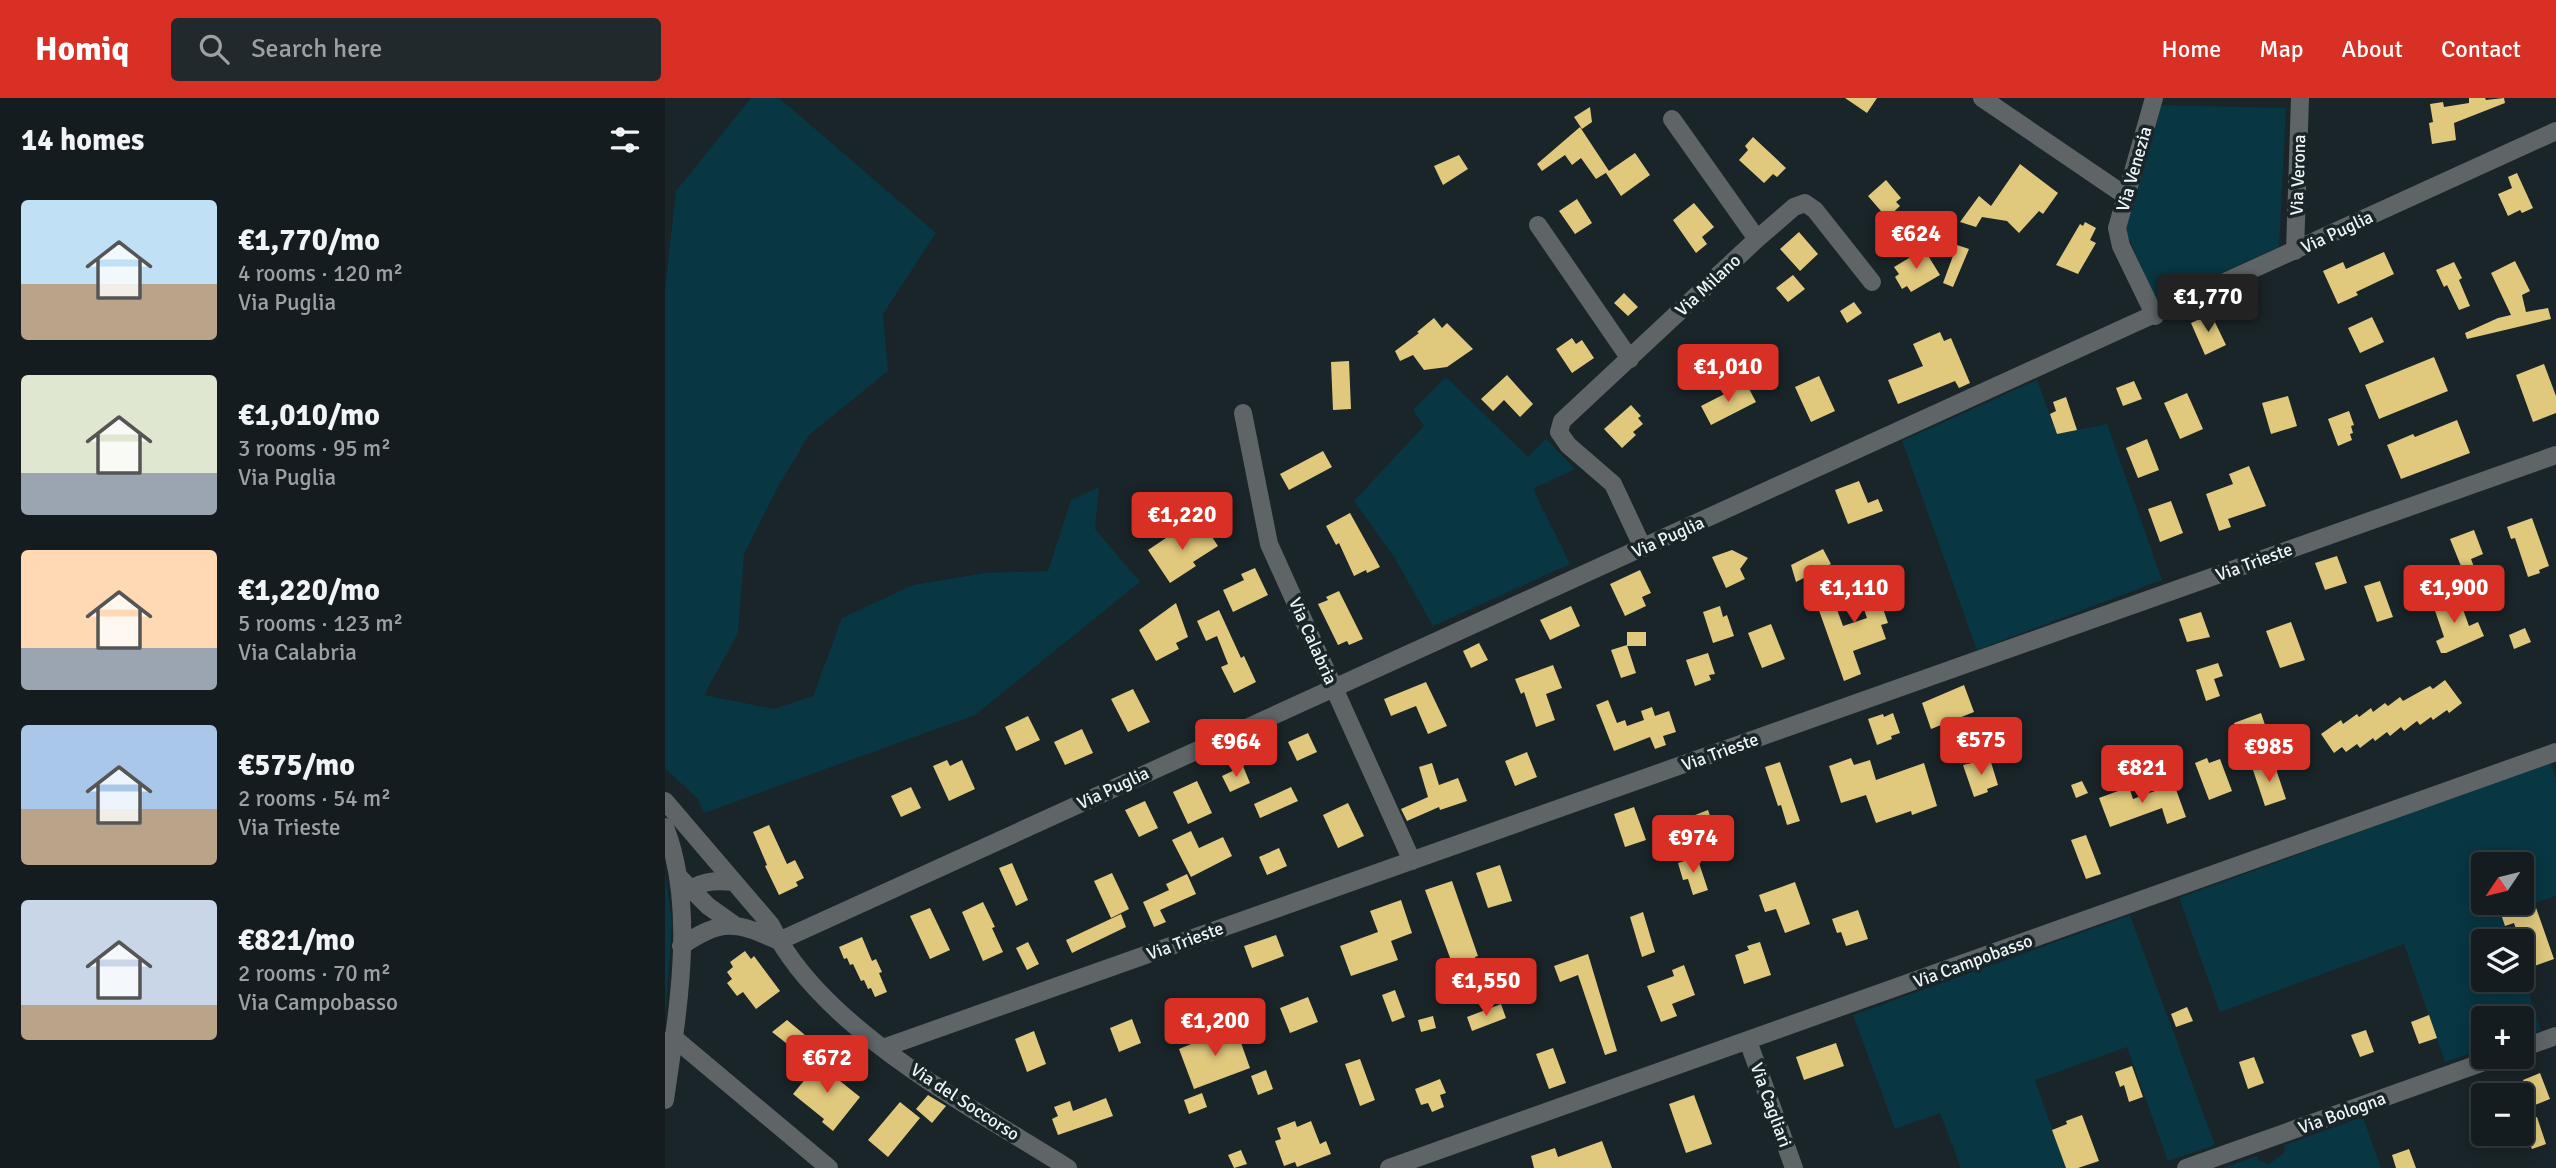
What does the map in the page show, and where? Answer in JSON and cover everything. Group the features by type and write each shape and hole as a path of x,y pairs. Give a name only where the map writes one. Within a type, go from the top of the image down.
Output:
{"street":[{"path":"1982,98 2126,196"},
{"name":"Via Venezia","path":"2154,98 2117,228 2117,237 2155,316"},
{"name":"Via Verona","path":"2295,251 2300,98"},
{"path":"1672,119 1757,239"},
{"name":"Via Puglia","path":"779,941 2556,131"},
{"name":"Via Milano","path":"1643,548 1613,484 1568,445 1559,432 1562,421 1794,207 1805,203 1815,210 1872,282"},
{"path":"1538,225 1630,359"},
{"name":"Via Calabria","path":"1243,413 1269,544 1412,860"},
{"name":"Via Trieste","path":"883,1048 2556,455"},
{"name":"Via Campobasso","path":"1389,1168 2556,752"},
{"name":"Via del Soccorso","path":"665,801 771,925 779,941 811,982 843,1016 883,1048 1068,1168"},
{"path":"665,827 683,887 681,946 669,1040 665,1100"},
{"path":"683,887 715,880 734,882"},
{"path":"683,887 737,926"},
{"path":"681,946 718,925 755,930 779,941"},
{"path":"2534,1044 2556,1036"},
{"path":"669,1040 829,1168"},
{"name":"Via Cagliari","path":"1748,1041 1794,1168"},
{"name":"Via Bologna","path":"2186,1168 2471,1067"}],"shaded area":[{"path":"751,98 779,98 936,233 883,314 888,371 809,435 779,485 744,554 738,633 704,695 774,709 813,696 842,618 913,585 985,573 1048,571 1071,500 1099,487 1095,529 1140,582 975,715 704,813 698,799 665,768 665,291 676,191"},
{"path":"2160,105 2286,108 2279,247 2157,302 2125,230"},
{"path":"1446,377 1528,457 1546,439 1575,469 1533,489 1570,564 1433,626 1394,557 1354,501 1424,426 1413,410"},
{"path":"2037,380 2057,434 2107,424 2162,580 1977,650 1902,441"},
{"path":"2550,762 2556,778 2556,896 2534,903 2534,852 2471,852 2471,915 2501,915 2506,929 2471,929 2471,992 2528,992 2533,1006 2471,1006 2471,1053 2445,1062 2404,944 2220,1012 2179,898"},
{"path":"665,871 672,924 665,1020"},
{"path":"2130,915 2215,1145 2168,1161 2127,1047 2035,1080 2066,1168 1961,1168 1940,1113 1895,1129 1853,1015"},
{"path":"2534,1009 2541,1030 2534,1032"},
{"path":"2363,1117 2381,1168 2223,1168 2257,1156 2258,1160 2269,1164 2285,1152 2284,1145"}],"building":[{"path":"1845,98 1877,98 1867,113"},
{"path":"2469,98 2504,98 2505,103 2454,123 2456,140 2432,144 2430,104 2443,102 2444,107 2469,103"},
{"path":"1590,107 1592,122 1582,129 1574,117"},
{"path":"1580,127 1609,171 1596,179 1581,158 1572,165 1565,155 1542,171 1537,164"},
{"path":"1753,137 1786,168 1777,177 1773,174 1764,183 1739,160 1748,150 1745,146"},
{"path":"1635,153 1650,175 1621,196 1606,173"},
{"path":"1459,155 1468,169 1443,185 1434,166"},
{"path":"2020,164 2058,193 2043,214 2039,211 2019,233 2007,221 1982,217 1976,227 1960,222 1979,196 1991,206"},
{"path":"2517,173 2533,208 2508,216 2498,194 2512,188 2508,177"},
{"path":"1886,180 1901,198 1896,202 1900,206 1887,218 1868,196"},
{"path":"1577,199 1592,223 1575,234 1559,211"},
{"path":"1694,203 1714,227 1702,237 1707,244 1696,253 1673,220"},
{"path":"2085,222 2096,228 2090,240 2096,243 2078,274 2056,265 2080,224 2083,226"},
{"path":"1799,232 1818,254 1800,271 1780,249"},
{"path":"1957,245 1969,249 1953,287 1943,283"},
{"path":"1924,249 1940,275 1911,292 1907,286 1902,289 1895,277 1899,274 1894,267"},
{"path":"2384,252 2394,274 2338,304 2323,271 2343,262 2346,269"},
{"path":"2515,261 2530,291 2522,295 2526,312 2548,308 2551,319 2467,339 2465,333 2511,315 2491,273"},
{"path":"2454,262 2470,306 2459,310 2436,270"},
{"path":"1793,275 1805,289 1788,302 1776,288"},
{"path":"1624,293 1638,307 1628,316 1614,303"},
{"path":"1854,302 1862,313 1847,323 1840,311"},
{"path":"2211,314 2226,345 2205,355 2191,323"},
{"path":"2372,317 2384,342 2360,353 2348,328"},
{"path":"1434,318 1442,328 1447,323 1473,349 1447,367 1424,370 1413,355 1400,361 1395,351"},
{"path":"1940,332 1944,341 1951,338 1970,383 1959,388 1955,381 1898,404 1888,380 1923,366 1913,344"},
{"path":"1572,338 1576,344 1582,340 1594,358 1572,373 1556,349"},
{"path":"2434,357 2448,391 2379,419 2365,385"},
{"path":"1349,361 1351,409 1333,410 1331,362"},
{"path":"2544,364 2556,396 2556,413 2533,422 2516,375"},
{"path":"1507,375 1533,404 1520,417 1504,400 1493,411 1481,399"},
{"path":"1819,376 1835,411 1811,422 1795,387"},
{"path":"2134,381 2142,399 2123,406 2116,388"},
{"path":"1746,383 1756,402 1711,425 1701,406"},
{"path":"2187,393 2203,429 2180,439 2164,403"},
{"path":"2288,396 2297,426 2271,434 2262,403"},
{"path":"2066,397 2077,430 2057,434 2050,414 2056,411 2053,402"},
{"path":"1631,405 1641,416 1638,418 1643,424 1633,432 1636,435 1622,448 1604,429"},
{"path":"2349,411 2354,425 2351,426 2352,440 2338,446 2328,419"},
{"path":"2457,420 2470,453 2401,479 2387,445"},
{"path":"2147,439 2159,470 2138,478 2126,448"},
{"path":"1323,451 1332,467 1289,490 1280,474"},
{"path":"2249,466 2266,506 2228,519 2231,527 2219,531 2206,494 2233,484 2229,474"},
{"path":"1859,481 1868,503 1878,499 1883,511 1848,524 1835,490"},
{"path":"2171,501 2183,533 2160,542 2148,509"},
{"path":"1350,513 1380,567 1354,576 1339,543 1336,545 1326,526"},
{"path":"2532,518 2549,566 2528,577 2515,538 2511,539 2507,527"},
{"path":"1204,525 1218,546 1193,562 1196,566 1170,583 1148,550 1175,532 1181,540"},
{"path":"2474,530 2483,554 2471,559 2474,567 2463,571 2450,539"},
{"path":"1823,549 1831,564 1796,582 1791,565"},
{"path":"1732,550 1748,558 1740,569 1745,579 1726,588 1712,557"},
{"path":"2337,556 2347,583 2325,590 2315,563"},
{"path":"1255,568 1268,595 1233,612 1223,590 1244,580 1241,574"},
{"path":"1869,568 1888,623 1881,625 1886,639 1853,651 1861,674 1844,681 1815,599 1831,593 1843,626 1867,618 1852,574"},
{"path":"1640,570 1651,593 1642,597 1646,606 1625,616 1610,584"},
{"path":"2380,581 2393,617 2377,622 2364,586"},
{"path":"1339,591 1363,639 1349,645 1347,641 1338,645 1318,604"},
{"path":"2457,593 2469,626 2478,622 2484,636 2441,653 2436,641 2444,637 2432,602"},
{"path":"1176,603 1188,637 1176,643 1179,649 1156,661 1139,630"},
{"path":"1571,606 1580,626 1550,640 1540,620"},
{"path":"1720,606 1723,617 1727,615 1734,636 1713,643 1703,612"},
{"path":"1219,610 1241,658 1244,656 1256,682 1234,693 1221,667 1228,664 1217,636 1206,641 1197,621"},
{"path":"2201,612 2210,637 2187,642 2179,619"},
{"path":"2291,622 2305,660 2280,668 2266,631"},
{"path":"1771,624 1785,659 1762,668 1748,633"},
{"path":"2525,628 2531,642 2514,649 2509,635"},
{"path":"1627,632 1646,632 1646,646 1627,646"},
{"path":"1479,643 1488,660 1471,668 1463,651"},
{"path":"1627,645 1636,673 1621,678 1611,650"},
{"path":"1708,653 1715,674 1709,675 1711,680 1695,686 1686,660"},
{"path":"2218,663 2223,676 2214,679 2220,696 2206,701 2196,670"},
{"path":"1553,665 1562,688 1546,694 1555,720 1536,727 1524,692 1521,694 1515,679"},
{"path":"2445,680 2462,703 2433,720 2431,717 2420,725 2417,721 2404,731 2401,727 2390,736 2387,732 2375,741 2373,738 2360,748 2357,744 2346,752 2342,747 2334,753 2321,734 2341,720 2343,724 2357,714 2359,717 2371,708 2373,712 2400,697 2403,701 2430,686 2433,689"},
{"path":"1426,682 1447,726 1428,734 1416,706 1391,716 1384,699"},
{"path":"1964,685 1974,712 1931,729 1922,703"},
{"path":"1133,689 1150,722 1128,732 1111,699"},
{"path":"1608,700 1617,723 1625,720 1627,726 1644,720 1641,711 1652,707 1655,716 1669,711 1676,732 1663,736 1666,745 1655,749 1650,737 1614,751 1596,705"},
{"path":"1893,713 1900,733 1877,745 1868,719"},
{"path":"2261,713 2266,728 2239,738 2234,723"},
{"path":"1028,716 1040,740 1016,751 1005,727"},
{"path":"1082,729 1093,753 1065,765 1054,742"},
{"path":"1308,733 1317,752 1297,761 1288,742"},
{"path":"1527,752 1537,777 1515,786 1505,761"},
{"path":"1851,758 1854,765 1870,760 1876,780 1924,763 1937,806 1912,815 1911,811 1876,823 1866,795 1841,803 1829,766"},
{"path":"2207,758 2209,763 2220,759 2232,791 2209,800 2195,763"},
{"path":"1990,759 1998,785 1974,797 1963,765"},
{"path":"947,760 950,766 962,760 975,789 949,801 933,766"},
{"path":"1780,762 1800,821 1787,825 1765,767"},
{"path":"1432,763 1439,785 1458,778 1467,801 1440,810 1439,807 1407,821 1401,809 1428,797 1419,767"},
{"path":"2274,763 2286,799 2265,806 2253,770"},
{"path":"1243,766 1250,783 1230,792 1222,776"},
{"path":"1197,781 1212,813 1188,824 1173,792"},
{"path":"2082,781 2088,793 2076,798 2071,785"},
{"path":"2174,784 2186,817 2167,824 2162,808 2110,827 2099,798 2129,787 2133,799"},
{"path":"911,787 921,808 901,817 891,796"},
{"path":"1291,787 1298,801 1260,818 1254,804"},
{"path":"1145,801 1158,828 1139,837 1125,810"},
{"path":"1348,803 1364,836 1338,848 1323,815"},
{"path":"1634,807 1646,840 1625,847 1614,814"},
{"path":"1708,810 1716,833 1699,839 1690,817"},
{"path":"769,825 787,864 795,860 804,878 796,882 798,886 779,895 753,832"},
{"path":"1191,831 1199,848 1223,837 1232,856 1191,877 1172,840"},
{"path":"2086,835 2101,874 2086,879 2071,840"},
{"path":"1279,848 1287,866 1267,875 1259,857"},
{"path":"1697,857 1708,890 1693,895 1688,879 1683,880 1678,863"},
{"path":"1012,863 1028,900 1016,906 999,868"},
{"path":"1500,865 1512,901 1488,908 1476,873"},
{"path":"1112,873 1129,909 1111,918 1094,881"},
{"path":"1187,874 1196,894 1160,910 1166,922 1154,927 1143,902 1169,890 1166,884"},
{"path":"1452,881 1478,956 1475,957 1478,966 1456,974 1425,890"},
{"path":"1795,882 1810,924 1785,933 1776,909 1765,912 1759,895"},
{"path":"1401,900 1412,933 1391,941 1398,960 1351,976 1340,946 1378,932 1370,911"},
{"path":"983,902 1003,952 983,961 962,912"},
{"path":"2534,902 2554,959 2534,966 2534,929 2516,929 2514,923 2505,926 2501,915 2534,915"},
{"path":"930,908 950,950 930,959 910,916"},
{"path":"1858,910 1868,939 1846,946 1832,919"},
{"path":"1643,912 1655,952 1642,957 1630,917"},
{"path":"1121,914 1126,927 1072,953 1066,940"},
{"path":"1276,935 1284,956 1252,968 1244,946"},
{"path":"862,937 872,961 876,959 882,972 879,973 887,992 875,997 864,980 861,981 853,964 850,965 847,958 844,959 839,947"},
{"path":"1028,942 1039,964 1027,970 1016,948"},
{"path":"1760,942 1771,975 1744,984 1735,955 1749,950 1747,946"},
{"path":"745,951 751,959 754,956 780,991 756,1009 743,992 737,996 727,983 732,979 727,972 733,967 730,962"},
{"path":"1588,954 1617,1051 1605,1055 1578,975 1560,982 1554,966"},
{"path":"1684,965 1695,995 1672,1004 1677,1016 1661,1022 1647,986 1674,976 1672,970"},
{"path":"1395,990 1405,1017 1392,1022 1382,995"},
{"path":"1308,997 1318,1022 1290,1033 1280,1008"},
{"path":"1501,1004 1506,1018 1472,1031 1467,1017"},
{"path":"2187,1007 2193,1021 2176,1027 2171,1014"},
{"path":"2429,1015 2437,1038 2419,1044 2411,1022"},
{"path":"1433,1016 1436,1028 1421,1032 1418,1020"},
{"path":"1132,1019 1141,1043 1119,1052 1110,1028"},
{"path":"787,1020 811,1040 800,1054 772,1032"},
{"path":"1235,1026 1250,1068 1194,1089 1179,1049"},
{"path":"2366,1030 2374,1052 2360,1057 2351,1035"},
{"path":"1034,1031 1046,1064 1027,1072 1015,1039"},
{"path":"1836,1043 1844,1066 1804,1080 1796,1057"},
{"path":"1553,1048 1566,1083 1549,1089 1536,1054"},
{"path":"2254,1057 2264,1083 2248,1089 2239,1062"},
{"path":"1360,1059 1375,1100 1360,1106 1345,1064"},
{"path":"821,1060 833,1069 830,1073 860,1097 833,1131 822,1122 824,1119 793,1094"},
{"path":"2132,1066 2143,1097 2129,1102 2124,1085 2120,1087 2115,1072"},
{"path":"1266,1070 1273,1089 1258,1095 1251,1076"},
{"path":"2540,1073 2550,1099 2534,1105 2534,1083 2524,1083 2523,1080"},
{"path":"1440,1079 1446,1093 1440,1095 1444,1107 1432,1112 1428,1103 1421,1105 1415,1089"},
{"path":"1202,1093 1207,1107 1189,1114 1184,1100"},
{"path":"928,1095 946,1106 932,1123 916,1109"},
{"path":"1694,1095 1712,1144 1686,1153 1669,1104"},
{"path":"1106,1098 1113,1116 1058,1135 1052,1119 1058,1116 1054,1107 1070,1101 1073,1111"},
{"path":"900,1102 920,1118 888,1157 868,1140"},
{"path":"2082,1115 2099,1161 2078,1168 2066,1168 2052,1130"},
{"path":"2537,1117 2546,1144 2532,1149 2531,1146 2534,1146 2534,1118"},
{"path":"1295,1121 1297,1127 1311,1121 1320,1144 1326,1141 1331,1154 1297,1167 1295,1162 1284,1166 1275,1141 1281,1139 1277,1128"},
{"path":"1602,1141 1612,1168 1534,1168 1531,1156 1555,1148 1558,1157"},
{"path":"2409,1149 2416,1168 2396,1168 2392,1155"},
{"path":"1241,1150 1247,1164 1234,1168 1228,1155"}]}
